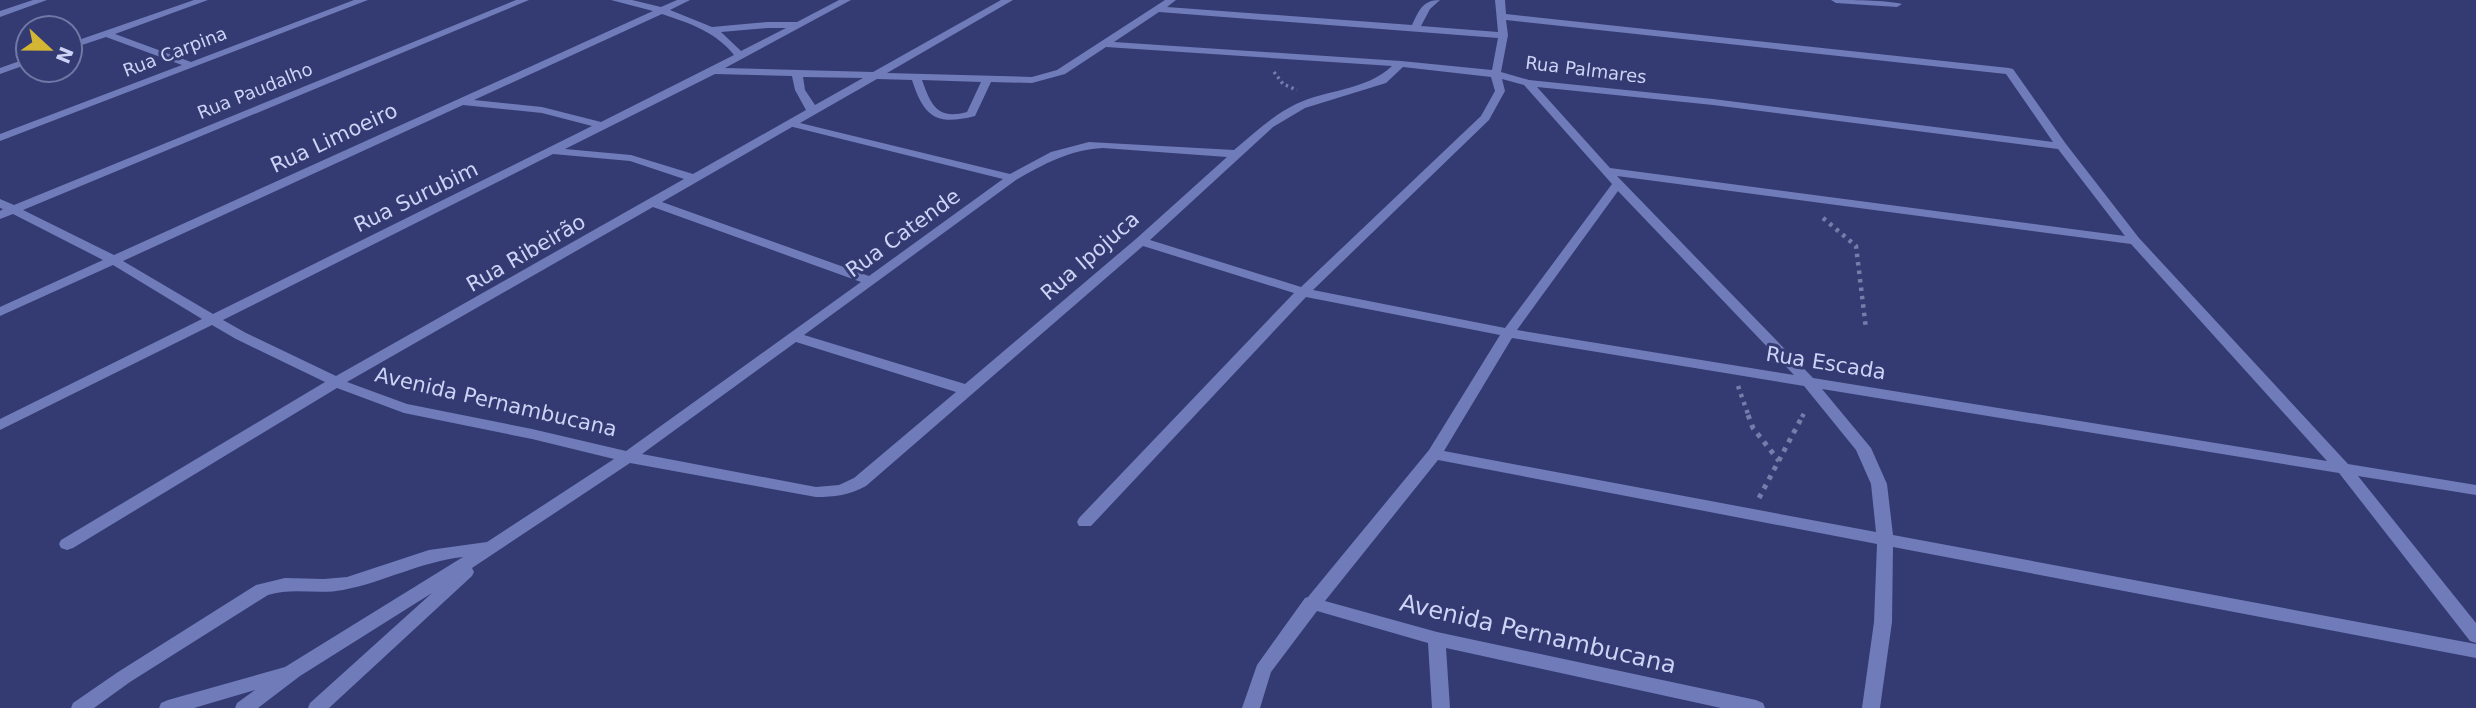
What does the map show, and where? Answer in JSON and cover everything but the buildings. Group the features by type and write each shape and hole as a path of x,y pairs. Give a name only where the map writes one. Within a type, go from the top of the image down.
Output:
{"street":[{"path":"0,13 41,0"},
{"path":"84,41 203,0"},
{"name":"Rua Carpina","path":"0,138 363,0"},
{"path":"616,0 638,3 712,30 727,40 740,56"},
{"name":"Rua Limoeiro","path":"0,312 685,0"},
{"name":"Rua Surubim","path":"0,425 712,71 846,0"},
{"name":"Rua Ribeirão","path":"67,544 336,383 1008,0"},
{"path":"712,71 987,80 1049,77 1171,0"},
{"path":"1415,29 1426,7 1435,0"},
{"path":"1084,522 1303,292 1485,118 1500,91 1496,75 1503,35 1500,0"},
{"path":"1836,0 1897,4"},
{"name":"Rua Paudalho","path":"4,209 515,1"},
{"path":"1158,9 1503,35"},
{"path":"1500,16 1998,68 2013,74 2062,146 2135,241 2343,468 2476,636"},
{"path":"712,30 768,24 800,25"},
{"path":"107,34 191,65"},
{"name":"Rua Palmares","path":"1104,44 1401,64 1496,75 1528,83 1713,102 2062,146"},
{"name":"Rua Ipojuca","path":"816,492 850,489 860,482 1141,241 1269,125 1316,100 1382,81 1401,64"},
{"path":"797,73 800,90 813,112"},
{"path":"916,77 921,94 932,111 939,117 952,119 971,114 987,80"},
{"path":"1528,83 1606,171 1813,386 1863,448 1879,484 1885,541 1883,622 1871,708"},
{"path":"458,102 542,110 601,125"},
{"path":"793,124 1012,178"},
{"name":"Rua Catende","path":"492,547 628,457 1012,178 1058,151 1083,145 1237,154"},
{"path":"553,150 631,158 696,179"},
{"path":"1606,171 2135,241"},
{"path":"1251,708 1263,670 1311,603 1434,454 1508,334 1618,183"},
{"path":"654,203 869,280"},
{"name":"Avenida Pernambucana","path":"4,209 113,260 212,320 336,383 404,408 628,457 816,492"},
{"name":"Rua Escada","path":"1141,241 1303,292 1508,334 1734,370 1813,386 2476,490"},
{"path":"795,337 967,390"},
{"path":"1434,454 2476,651"},
{"path":"244,708 295,671 492,547"},
{"path":"79,708 262,590 288,582 320,587 346,583 431,556 492,547"},
{"path":"317,708 492,547"},
{"name":"Avenida Pernambucana","path":"1311,603 1437,639 1756,708"},
{"path":"1437,639 1441,708"},
{"path":"168,708 295,671"}],"path":[{"path":"1268,55 1273,70 1283,83 1316,100"},
{"path":"1798,197 1856,246 1866,329"},
{"path":"1734,370 1741,400 1753,428 1779,461"},
{"path":"1750,515 1779,461 1813,386"}]}
